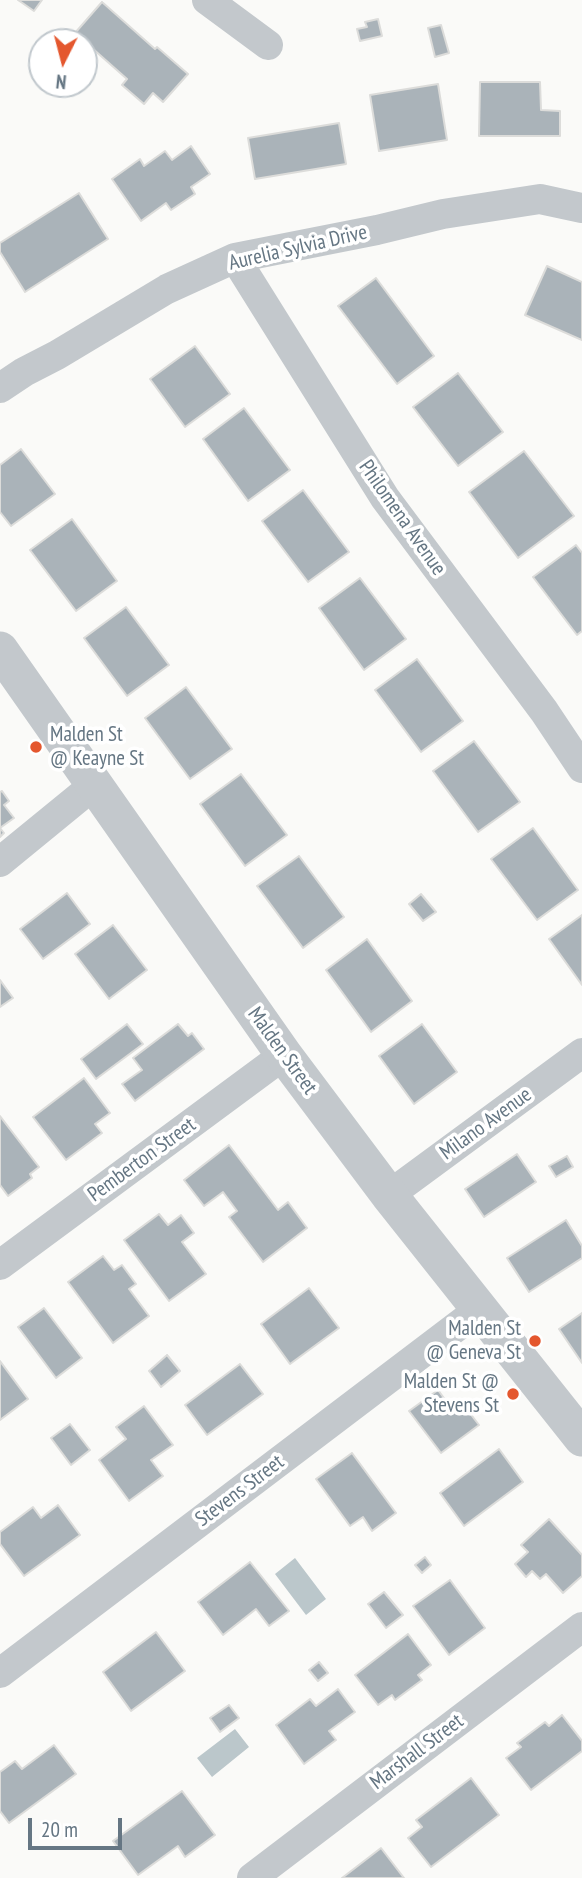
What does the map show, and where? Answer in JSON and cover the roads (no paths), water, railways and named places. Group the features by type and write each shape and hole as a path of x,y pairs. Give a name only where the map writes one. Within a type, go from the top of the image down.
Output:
{"street":[{"path":"207,0 268,46"},
{"name":"Aurelia Sylvia Drive","path":"0,388 167,289 235,258 443,214 540,199 582,208"},
{"name":"Philomena Avenue","path":"235,258 385,498 544,711 582,768"},
{"name":"Malden Street","path":"0,650 284,1055 389,1195 578,1425"},
{"path":"0,862 94,785"},
{"name":"Milano Avenue","path":"389,1195 582,1054"},
{"name":"Pemberton Street","path":"0,1265 284,1055"},
{"name":"Stevens Street","path":"0,1673 480,1309"},
{"name":"Marshall Street","path":"252,1878 582,1627"}],"place":[{"name":"Malden St @ Keayne St","path":"36,747"},
{"name":"Malden St @ Geneva St","path":"535,1341"},
{"name":"Malden St @ Stevens St","path":"513,1394"}]}
